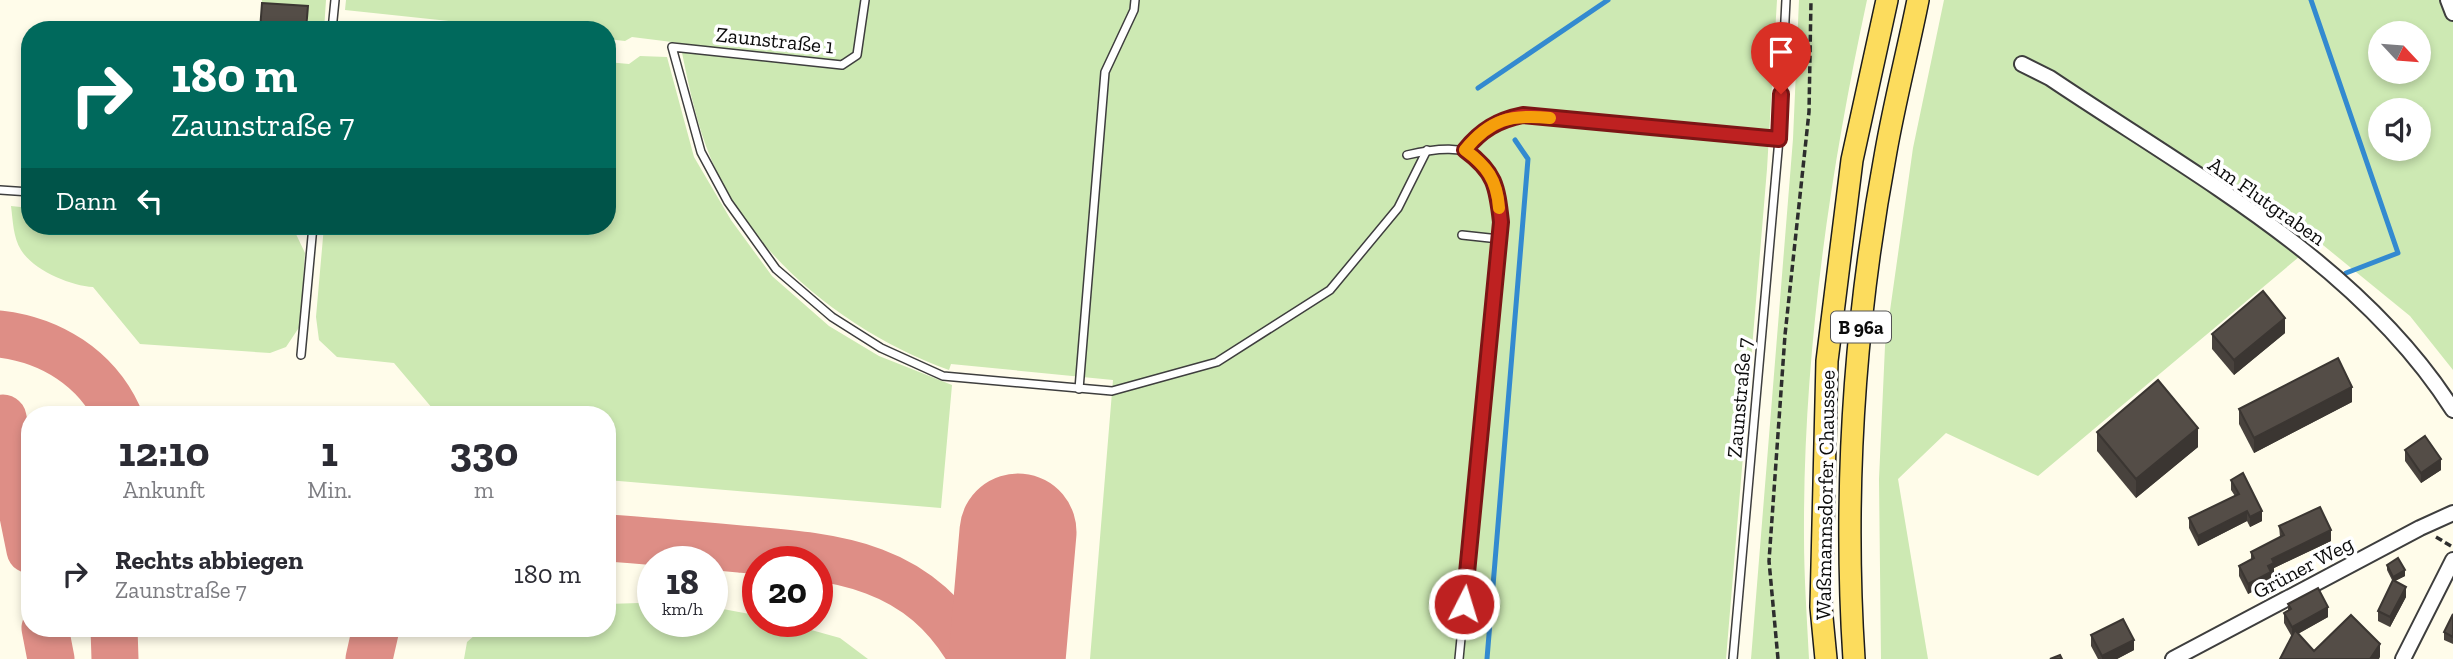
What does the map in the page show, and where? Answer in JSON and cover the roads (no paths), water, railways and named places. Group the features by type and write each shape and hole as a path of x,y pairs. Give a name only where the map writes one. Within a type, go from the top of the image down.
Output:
{"main road":[{"name":"Waßmannsdorfer Chaussee","path":"1826,659 1821,607 1827,361 1852,160 1887,0"},
{"name":"Waßmannsdorfer Chaussee","path":"1854,659 1850,507 1858,351 1886,152 1918,0"}],"street":[{"path":"2448,0 2453,13"},
{"name":"Am Flutgraben","path":"2022,64 2050,78 2264,222 2333,274 2426,369 2453,410"},
{"name":"Grüner Weg","path":"2173,659 2420,527 2453,513"},
{"path":"2403,659 2453,560"}],"lane":[{"path":"333,21 335,0"},
{"name":"Zaunstraße 1","path":"865,0 858,55 842,65 672,47 707,163 728,202 776,269 803,295 881,348 943,376 1079,390"},
{"path":"1135,0 1134,10 1105,72 1079,390 1112,391 1217,362 1329,290 1398,208 1427,150"},
{"name":"Zaunstraße 7","path":"1733,659 1779,139 1786,0"},
{"path":"1465,150 1479,132 1507,118 1523,115 1779,139"},
{"path":"1408,155 1444,146 1465,150 1485,164 1498,188 1499,239 1460,659"},
{"path":"0,190 21,191"},
{"path":"301,355 312,235"},
{"path":"1462,235 1499,239"}],"waterway":[{"path":"1478,88 1608,0"},
{"path":"2311,0 2398,253 2346,273"},
{"path":"1487,659 1528,159 1515,140"}]}
